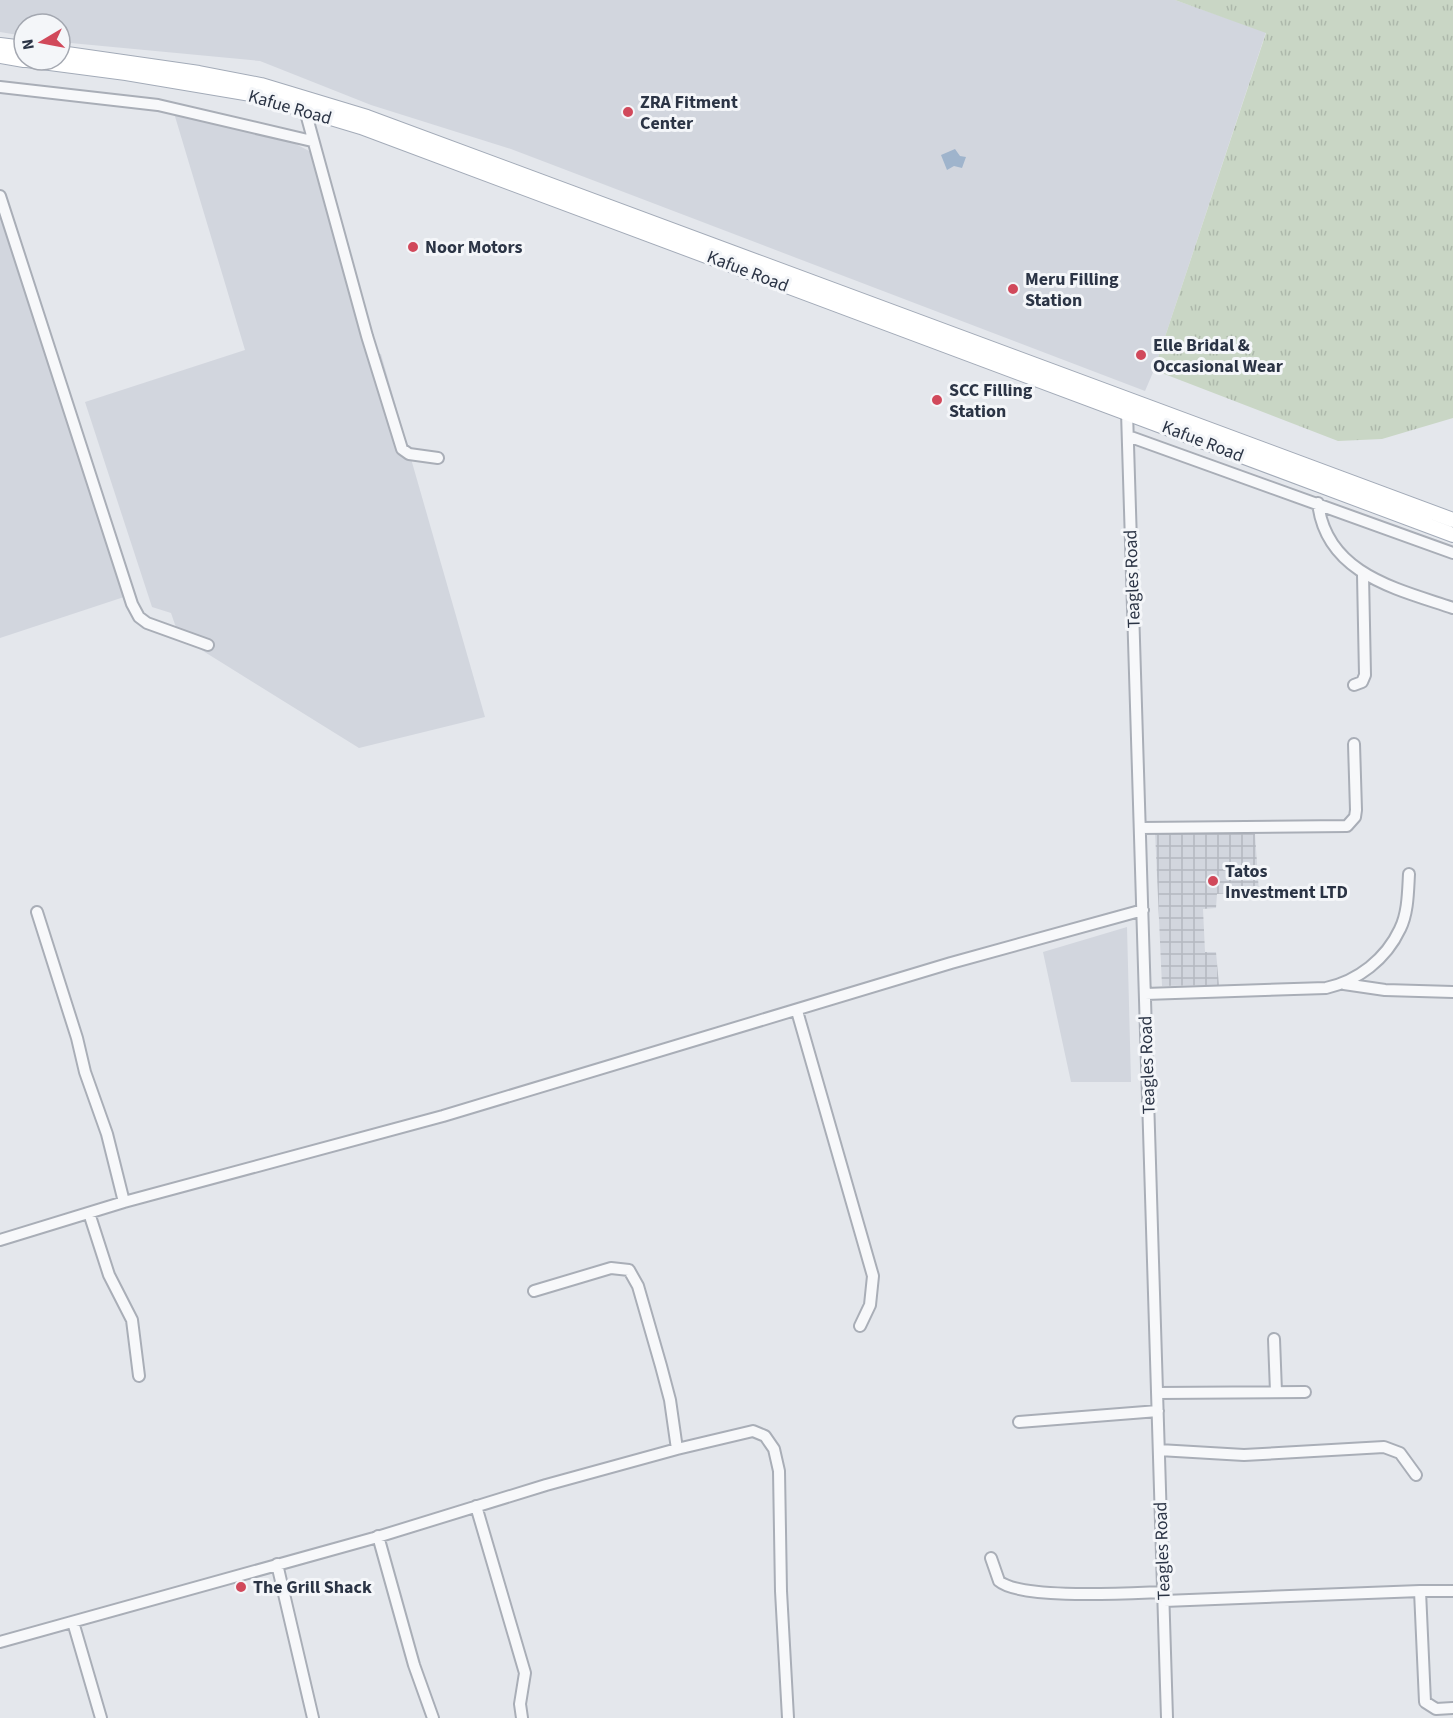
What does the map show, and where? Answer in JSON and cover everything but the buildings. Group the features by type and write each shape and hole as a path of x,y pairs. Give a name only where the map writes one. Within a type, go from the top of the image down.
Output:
{"main road":[{"name":"Kafue Road","path":"72,55 199,73 261,85 367,117 1453,520"},
{"name":"Kafue Road","path":"72,66 251,94 426,150 1453,535"}],"street":[{"path":"0,87 158,105 312,141"},
{"path":"305,110 402,449 408,454 438,458"},
{"path":"0,196 132,604 139,617 147,623 208,645"},
{"name":"Teagles Road","path":"1127,412 1167,1718"},
{"path":"1128,436 1453,553"},
{"path":"1318,503 1322,522 1334,544 1363,575 1453,608"},
{"path":"1354,685 1362,682 1365,675 1363,575"},
{"path":"1140,828 1347,826 1355,817 1356,810 1354,744"},
{"path":"1145,994 1326,988 1344,984 1366,970 1388,948 1401,928 1406,909 1409,874"},
{"path":"0,1239 124,1202 443,1116 951,963 1143,910"},
{"path":"37,912 77,1038 85,1072 107,1134 124,1202"},
{"path":"1344,984 1385,990 1453,992"},
{"path":"797,1011 873,1276 870,1305 860,1326"},
{"path":"88,1213 109,1275 132,1320 139,1376"},
{"path":"534,1291 611,1268 629,1270 638,1286 661,1366 670,1400 677,1449"},
{"path":"1274,1339 1276,1392"},
{"path":"1157,1393 1305,1392"},
{"path":"1019,1422 1158,1411"},
{"path":"0,1642 677,1449 753,1431 765,1436 774,1449 779,1471 781,1591 788,1718"},
{"path":"1159,1450 1244,1455 1384,1447 1400,1453 1416,1474"},
{"path":"476,1506 525,1673 520,1704 522,1718"},
{"path":"378,1536 414,1665 433,1718"},
{"path":"991,1558 999,1581 1011,1587 1046,1592 1164,1597 1453,1591"},
{"path":"277,1564 313,1718"},
{"path":"1420,1592 1425,1702 1436,1709 1453,1708"},
{"path":"73,1622 101,1718"}],"shaded area":[{"path":"0,0 1175,0 1266,32 1154,370 1145,391 511,149 371,105 260,61 72,43 72,12 12,12 12,34 0,32"},
{"path":"171,103 275,133 311,152 367,352 381,354 485,717 359,748 179,636 171,613 152,607 85,402 245,350"},
{"path":"0,214 127,596 0,638"},
{"name":"Tatos Investment LTD","path":"1155,831 1255,834 1259,892 1217,894 1216,908 1203,909 1205,952 1216,952 1219,985 1162,986"},
{"path":"1127,927 1131,1082 1071,1082 1043,952"}],"green space":[{"path":"1175,0 1453,0 1453,418 1382,439 1338,441 1154,370 1266,33"}],"water":[{"path":"955,149 960,156 966,157 962,168 954,166 947,170 941,155"}],"place":[{"name":"ZRA Fitment Center","path":"628,112"},
{"name":"Noor Motors","path":"413,247"},
{"name":"Meru Filling Station","path":"1013,289"},
{"name":"Elle Bridal & Occasional Wear","path":"1141,355"},
{"name":"SCC Filling Station","path":"937,400"},
{"name":"Tatos Investment LTD","path":"1213,881"},
{"name":"The Grill Shack","path":"241,1587"}]}
